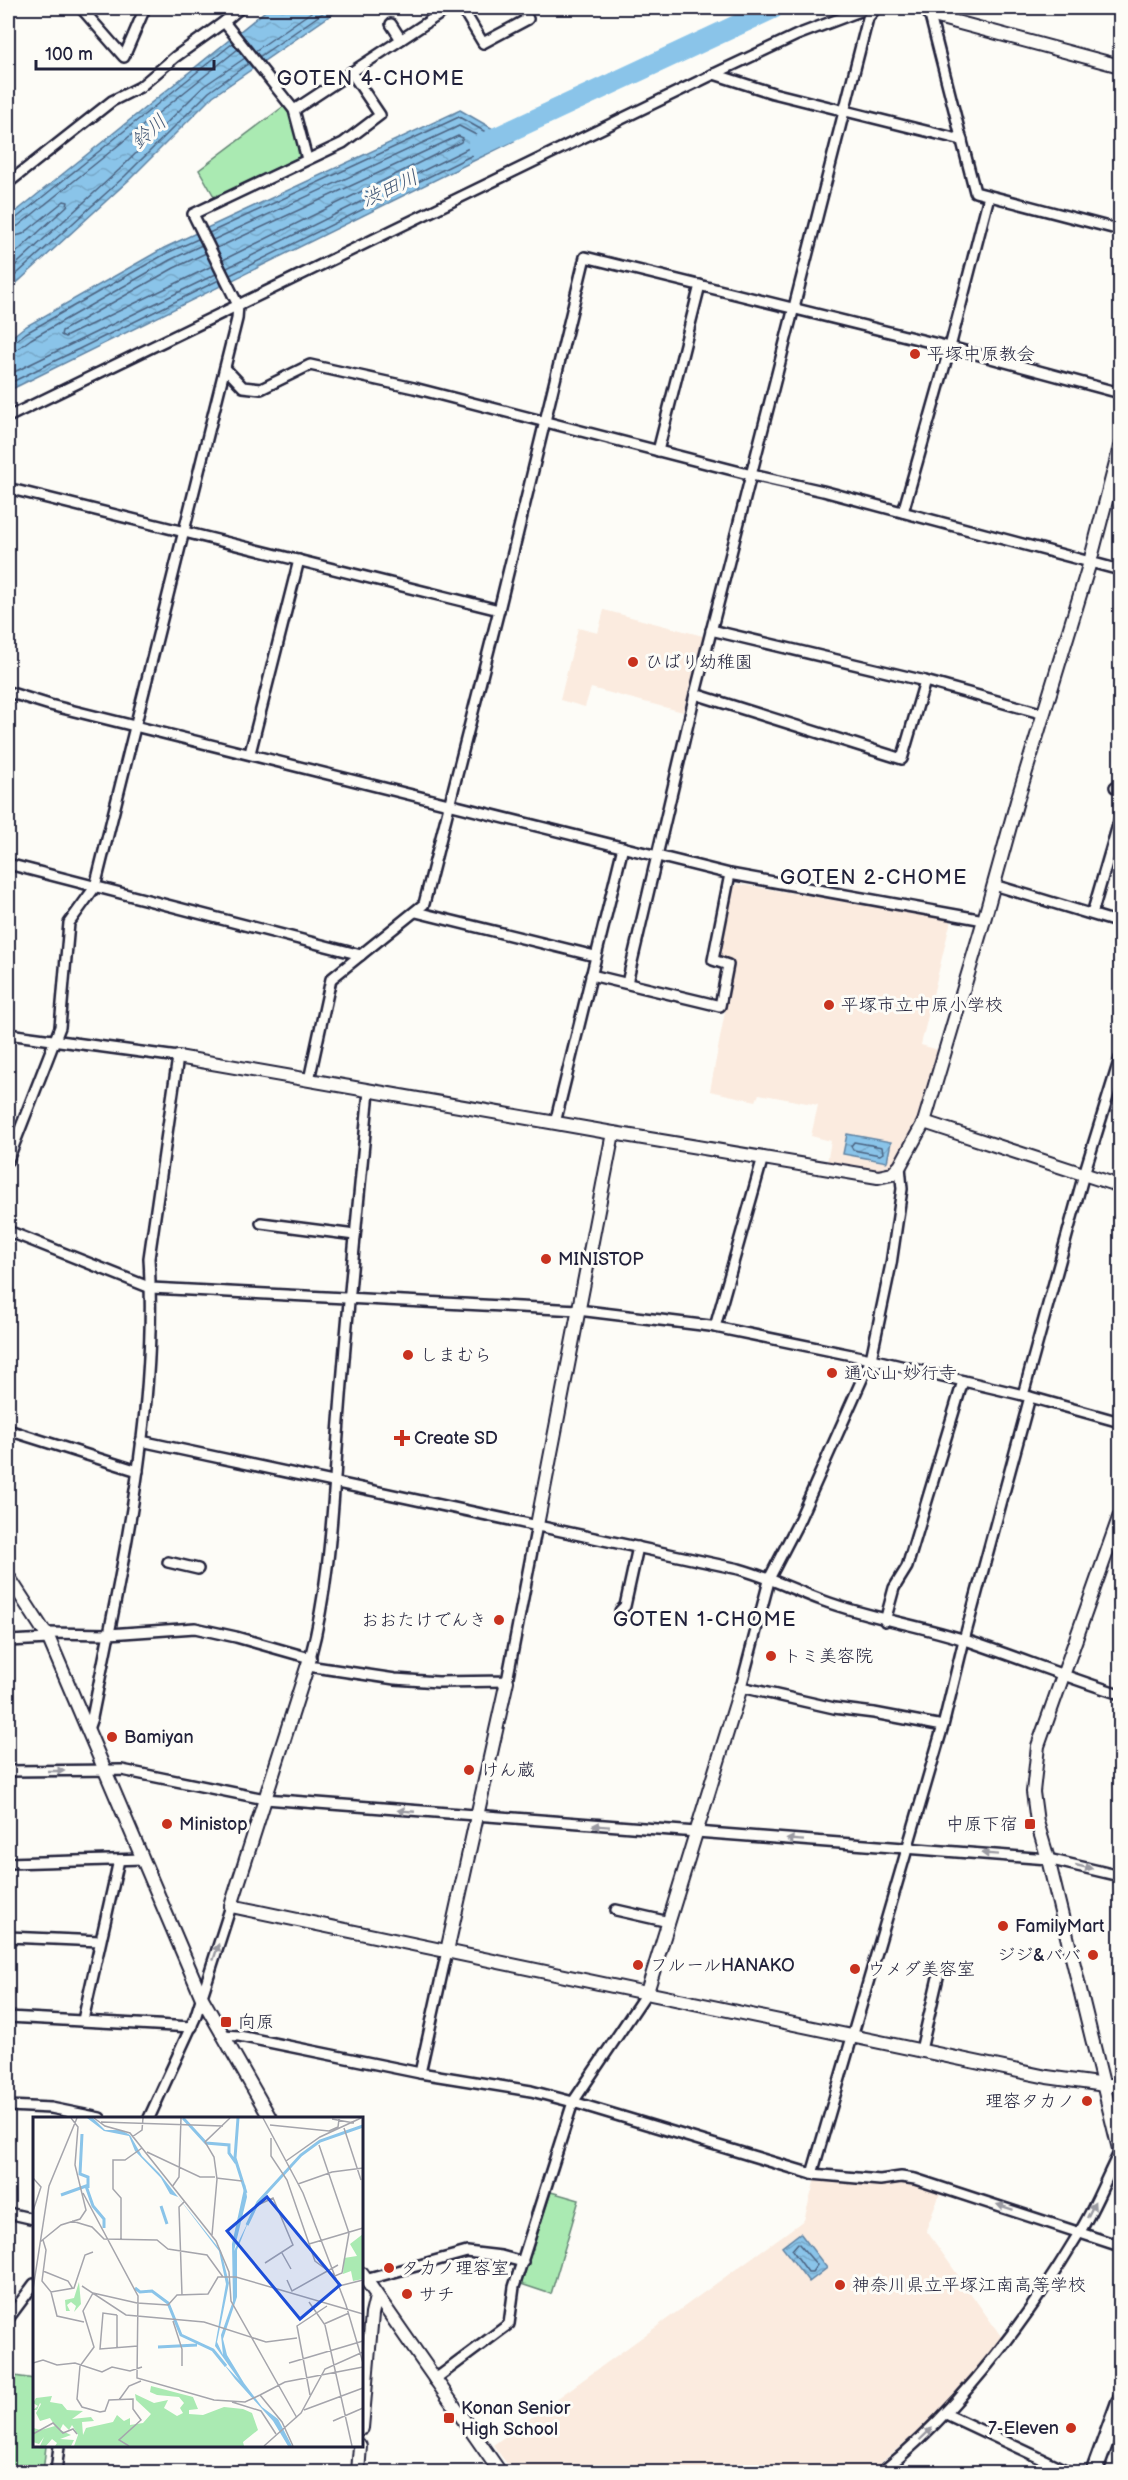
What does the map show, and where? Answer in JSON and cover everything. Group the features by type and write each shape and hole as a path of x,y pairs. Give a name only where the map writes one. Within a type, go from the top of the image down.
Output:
{"main road":[{"path":"1094,2472 1120,2401"}],"street":[{"path":"81,8 124,57 145,8"},
{"path":"8,183 112,101 140,87 175,57 240,8"},
{"path":"294,110 400,38 449,8"},
{"path":"462,8 483,43 528,19 522,8"},
{"path":"8,417 714,74 797,35 868,8"},
{"path":"627,983 711,630 868,18 876,8"},
{"path":"1120,64 929,11 975,192 1120,230"},
{"path":"224,22 294,110 307,159"},
{"path":"391,24 400,38"},
{"path":"8,1160 60,1027 69,923 95,886 225,368 238,305 193,214 343,143 380,114 351,72"},
{"path":"714,74 844,111 962,140"},
{"path":"903,512 950,347 989,196"},
{"path":"309,1080 331,979 424,904 585,257 795,307 1120,393"},
{"path":"658,452 700,285"},
{"path":"225,368 243,387 261,389 310,364 414,388 658,452 903,512 1120,570"},
{"path":"8,1034 177,1057 614,1134 878,1177 892,1174 900,1166 924,1122 1017,801 1090,562 1120,447"},
{"path":"8,491 11,489 499,610"},
{"path":"250,753 299,560"},
{"path":"711,630 925,681 1044,714"},
{"path":"695,694 902,759 925,681"},
{"path":"8,692 50,705 137,724 730,874 984,920"},
{"path":"1092,914 1120,818"},
{"path":"555,1123 623,847"},
{"path":"8,864 361,955"},
{"path":"591,975 720,1006 728,965 713,960 730,874"},
{"path":"994,885 1120,923"},
{"path":"416,912 595,956"},
{"path":"88,1729 109,1635 138,1471 151,1288 149,1257 177,1057"},
{"path":"812,2174 943,1726 1084,1174 1120,1058"},
{"path":"149,2117 192,2027 202,1998 319,1625 333,1520 334,1481 369,1091"},
{"path":"924,1122 1120,1186"},
{"path":"420,2073 507,1681 614,1134"},
{"path":"716,1327 762,1157"},
{"path":"434,2380 509,2324 514,2287 573,2102 647,1992 741,1687 770,1578 871,1359 902,1189 900,1166"},
{"path":"261,1223 355,1236"},
{"path":"8,1231 151,1288 578,1310 716,1327 871,1359 1027,1396 1120,1422"},
{"path":"885,1621 894,1588 907,1567 963,1381"},
{"path":"8,1430 138,1471"},
{"path":"141,1441 537,1525 770,1578 824,1601 885,1621 964,1640 1061,1676 1120,1694"},
{"path":"882,2472 946,2414 973,2384 1009,2337 1080,2232 1120,2152 1037,1822 1033,1792 1034,1768 1043,1727 1120,1515"},
{"path":"620,1611 625,1606 638,1547"},
{"path":"168,1562 198,1569"},
{"path":"8,1576 47,1636 202,1998 269,2117"},
{"path":"8,1641 47,1636 109,1635 195,1628 236,1637 309,1662 395,1679 438,1682 507,1681"},
{"path":"741,1687 834,1708 943,1726"},
{"path":"8,1771 122,1770 265,1799 1048,1859 1120,1876"},
{"path":"8,1863 143,1859"},
{"path":"83,2020 118,1860"},
{"path":"231,1906 1047,2077 1120,2085"},
{"path":"616,1910 669,1922"},
{"path":"8,1937 100,1941"},
{"path":"921,2050 939,1972"},
{"path":"8,2017 192,2027"},
{"path":"222,2036 239,2036 420,2073 531,2091 812,2174 879,2180 901,2177 915,2179 1120,2246"},
{"path":"8,2106 51,2108 95,2117"},
{"path":"8,2213 33,2219"},
{"path":"500,2472 363,2277 467,2252 501,2256 523,2262"},
{"path":"8,2319 33,2285"},
{"path":"363,2417 372,2314 376,2296"},
{"path":"946,2414 1070,2472"},
{"path":"56,2472 59,2447"},
{"path":"358,2472 360,2447"}],"shaded area":[{"name":"ひばり幼稚園","path":"604,610 703,636 683,712 591,688 585,707 560,700 578,628 598,633"},
{"name":"平塚市立中原小学校","path":"738,884 951,920 921,1045 942,1051 913,1134 897,1162 887,1171 873,1173 827,1163 831,1141 811,1136 818,1105 759,1094 756,1101 710,1091 734,964 722,961 719,956 733,887"},
{"name":"神奈川県立平塚江南高等学校","path":"815,2179 879,2184 898,2181 915,2183 941,2191 926,2230 1003,2339 947,2409 942,2408 928,2423 870,2472 513,2472 493,2445 804,2220"}],"green space":[{"path":"284,106 294,121 299,157 215,198 199,170"},
{"path":"551,2192 579,2200 551,2294 521,2284"},
{"path":"8,2375 33,2379 33,2447 46,2447 43,2472 8,2472"}],"water":[{"name":"鈴川","path":"269,8 341,8 213,96 129,180 8,291 8,218"},
{"path":"460,110 514,141 8,391 8,340 23,328 164,248"},
{"path":"847,1134 891,1142 887,1162 843,1154"},
{"path":"800,2233 827,2268 809,2282 782,2247"}],"waterway":[{"name":"渋田川","path":"478,146 774,8"}],"place":[{"name":"平塚中原教会","path":"915,354"},
{"name":"ひばり幼稚園","path":"633,662"},
{"name":"平塚市立中原小学校","path":"829,1005"},
{"name":"MINISTOP","path":"546,1259"},
{"name":"しまむら","path":"408,1355"},
{"name":"通心山 妙行寺","path":"832,1373"},
{"name":"Create SD","path":"402,1438"},
{"name":"おおたけでんき","path":"499,1620"},
{"name":"トミ美容院","path":"771,1656"},
{"name":"Bamiyan","path":"112,1737"},
{"name":"けん蔵","path":"469,1770"},
{"name":"Ministop","path":"167,1824"},
{"name":"中原下宿","path":"1030,1824"},
{"name":"FamilyMart","path":"1003,1926"},
{"name":"ジジ&ババ","path":"1093,1955"},
{"name":"フルールHANAKO","path":"638,1965"},
{"name":"ウメダ美容室","path":"855,1969"},
{"name":"向原","path":"226,2022"},
{"name":"理容タカノ","path":"1087,2101"},
{"name":"タカノ理容室","path":"389,2268"},
{"name":"神奈川県立平塚江南高等学校","path":"840,2285"},
{"name":"サチ","path":"407,2294"},
{"name":"Konan Senior High School","path":"449,2418"},
{"name":"7-Eleven","path":"1071,2428"}],"district":[{"name":"GOTEN 4-CHOME","path":"371,79"},
{"name":"GOTEN 2-CHOME","path":"874,878"},
{"name":"GOTEN 1-CHOME","path":"705,1620"}]}
